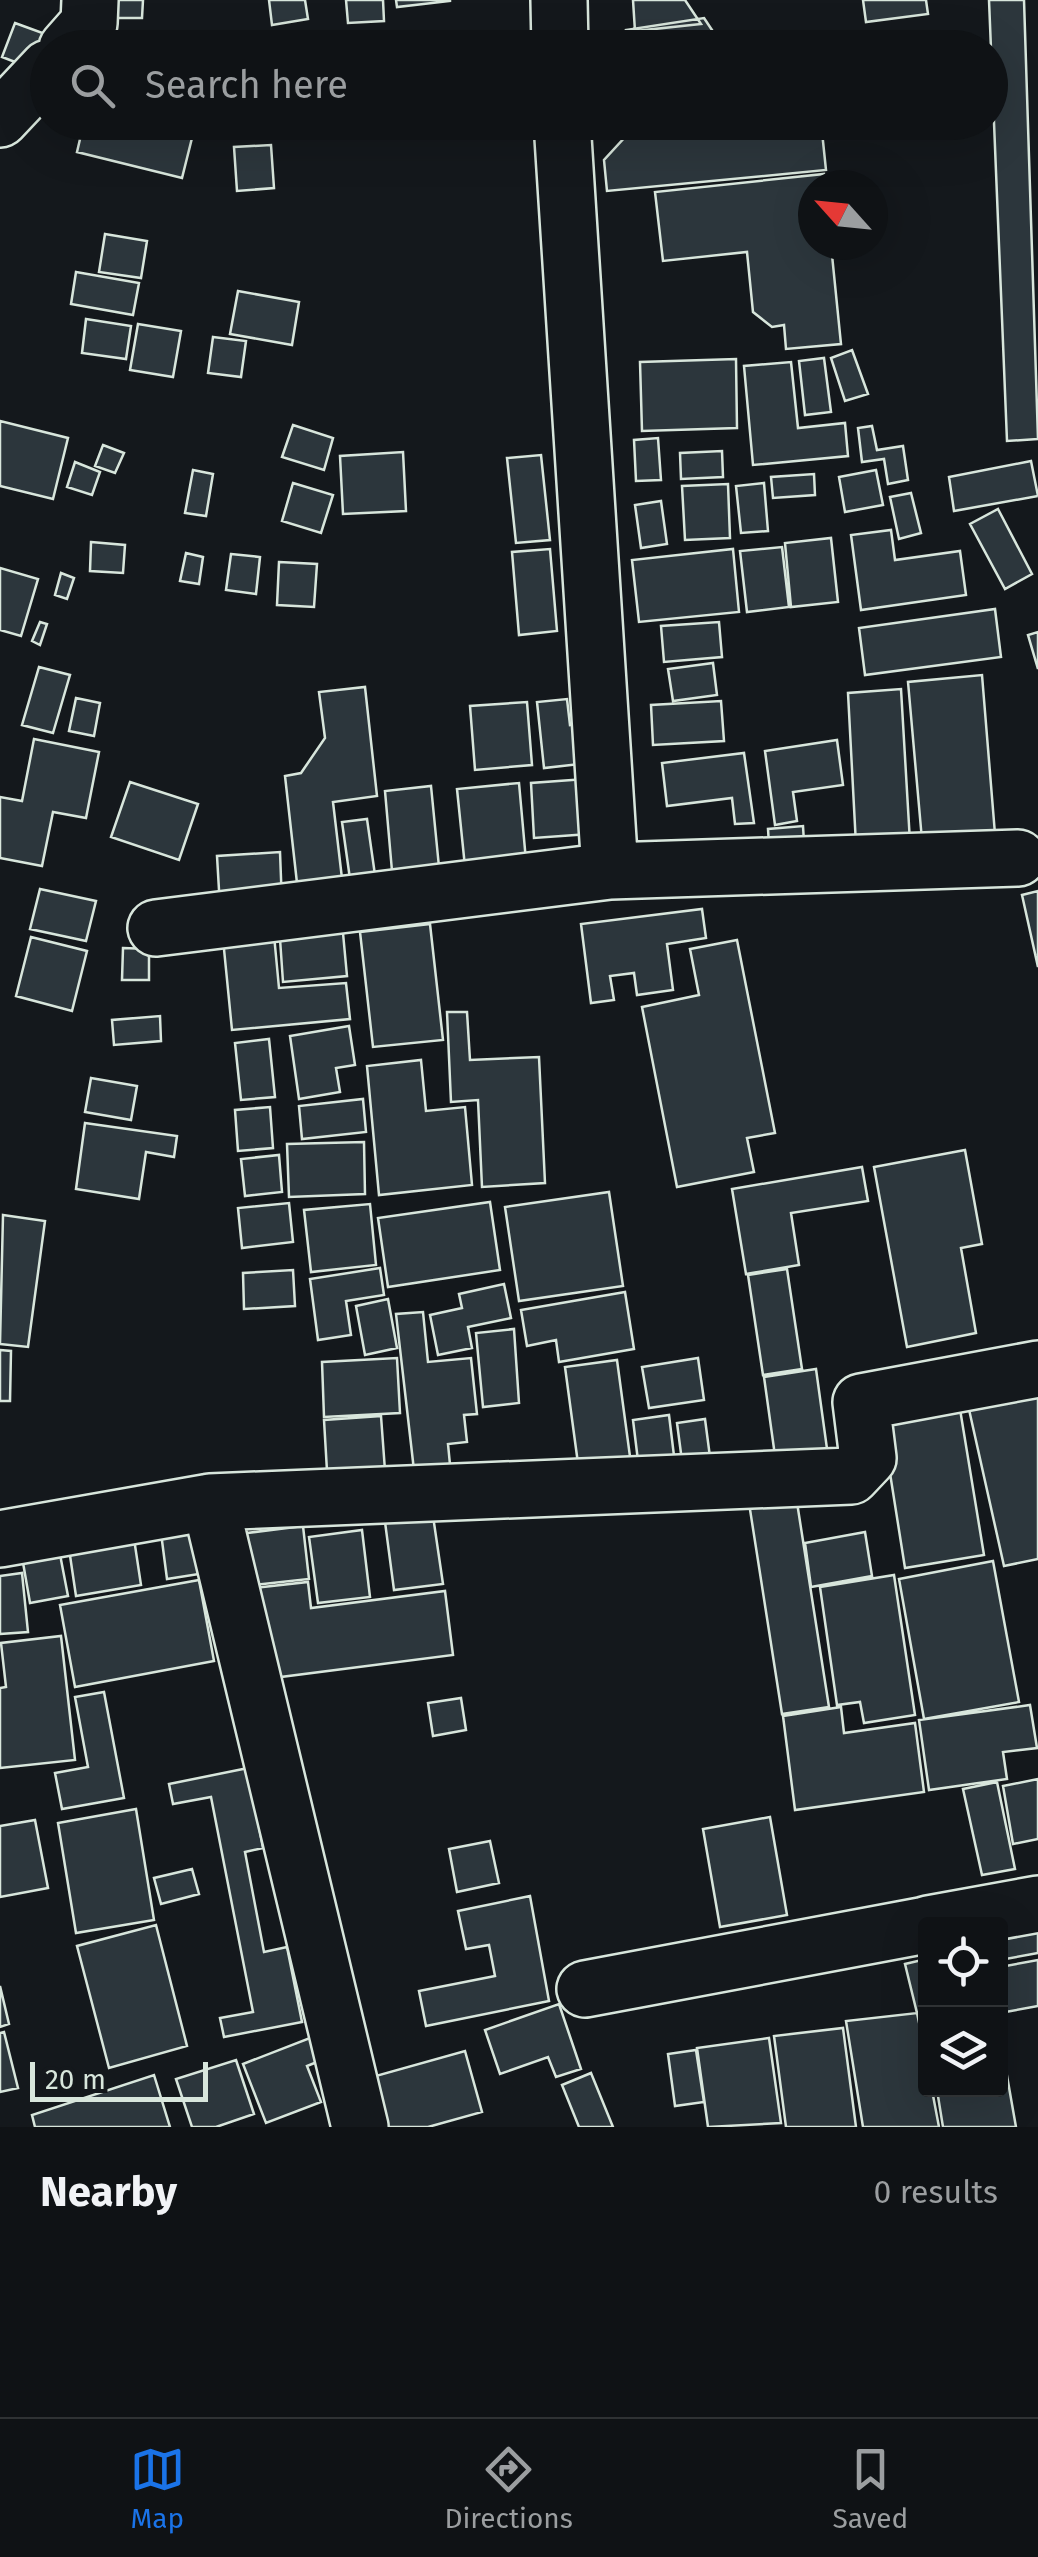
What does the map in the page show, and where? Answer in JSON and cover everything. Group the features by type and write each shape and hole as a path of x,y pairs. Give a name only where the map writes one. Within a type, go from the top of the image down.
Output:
{"street":[{"path":"83,30 89,23 90,0"},
{"path":"559,0 560,30"},
{"path":"0,120 30,88"},
{"path":"563,140 610,871"},
{"path":"156,928 610,871 1018,858"},
{"path":"0,1539 210,1502 851,1476 860,1472 868,1458 861,1402 1038,1369"},
{"path":"210,1502 360,2127"},
{"path":"969,1917 1038,1904"},
{"path":"585,1989 918,1927"}],"building":[{"path":"111,0 143,0 142,18 111,18"},
{"path":"269,0 305,0 308,19 272,25"},
{"path":"346,0 383,0 384,21 348,23"},
{"path":"396,0 450,0 450,1 397,7"},
{"path":"633,0 685,0 701,24 644,30 635,30"},
{"path":"863,0 926,0 928,14 866,22"},
{"path":"989,0 1024,0 1038,439 1007,441 995,140 1008,140 1008,30 990,30"},
{"path":"704,18 712,30 626,30"},
{"path":"15,23 34,30 30,30 30,68 2,57"},
{"path":"80,140 192,140 182,178 77,152"},
{"path":"622,140 823,140 826,170 607,191 604,160"},
{"path":"271,145 274,188 237,191 234,147"},
{"path":"798,177 798,260 833,260 841,344 786,349 784,325 772,327 753,312 747,252 663,261 655,192"},
{"path":"105,234 147,241 141,278 99,272"},
{"path":"76,272 139,283 133,315 71,304"},
{"path":"238,291 299,302 292,345 230,334"},
{"path":"86,319 131,326 126,359 82,353"},
{"path":"138,324 181,331 173,377 130,370"},
{"path":"213,337 246,341 241,377 208,373"},
{"path":"852,350 868,394 845,401 831,358"},
{"path":"824,358 831,412 805,415 799,361"},
{"path":"736,359 737,428 642,431 640,362"},
{"path":"791,362 798,428 845,423 848,456 753,465 744,366"},
{"path":"0,421 68,438 53,499 0,486"},
{"path":"293,425 333,438 324,470 282,457"},
{"path":"872,426 877,450 903,446 908,480 888,484 884,459 862,462 858,428"},
{"path":"658,438 661,480 636,481 634,440"},
{"path":"103,445 124,453 115,473 95,466"},
{"path":"722,451 723,477 681,479 680,453"},
{"path":"403,452 406,511 343,514 340,456"},
{"path":"541,455 550,540 516,543 507,458"},
{"path":"1031,461 1038,496 954,511 949,477"},
{"path":"75,462 100,472 92,495 67,487"},
{"path":"193,470 213,474 206,516 185,513"},
{"path":"876,470 883,505 845,512 839,477"},
{"path":"814,474 815,495 773,498 771,477"},
{"path":"293,483 333,495 321,533 282,521"},
{"path":"764,483 768,531 741,533 736,486"},
{"path":"728,484 730,538 685,540 682,486"},
{"path":"911,493 921,533 899,539 890,497"},
{"path":"661,501 667,544 641,548 635,505"},
{"path":"998,509 1032,574 1005,589 970,524"},
{"path":"891,530 895,560 960,551 966,595 861,610 851,535"},
{"path":"831,538 838,602 791,607 785,543"},
{"path":"91,542 125,545 123,573 90,571"},
{"path":"782,547 789,607 747,612 740,551"},
{"path":"550,549 557,631 519,635 512,552"},
{"path":"733,549 739,612 639,622 632,560"},
{"path":"186,553 203,557 199,584 180,581"},
{"path":"231,554 260,557 256,594 226,590"},
{"path":"279,562 317,564 314,607 277,605"},
{"path":"0,568 38,579 21,636 0,630"},
{"path":"61,573 74,578 67,599 55,595"},
{"path":"995,609 1001,657 865,675 859,628"},
{"path":"40,622 47,624 40,645 32,641"},
{"path":"719,622 722,657 664,662 661,626"},
{"path":"1038,632 1038,669 1028,635"},
{"path":"713,663 717,695 673,701 668,669"},
{"path":"39,667 70,675 53,733 22,725"},
{"path":"982,675 995,834 922,840 908,682"},
{"path":"365,687 377,796 333,802 343,887 298,892 285,776 301,773 325,738 319,692"},
{"path":"901,689 910,842 856,845 848,693"},
{"path":"76,698 100,703 94,736 69,731"},
{"path":"567,699 570,725 594,722 598,762 544,768 537,702"},
{"path":"721,701 724,741 653,745 651,705"},
{"path":"527,702 532,765 475,770 470,706"},
{"path":"34,739 99,752 86,818 53,812 42,866 0,858 0,797 22,801"},
{"path":"837,740 843,785 793,792 797,821 775,825 765,751"},
{"path":"744,753 754,823 735,824 732,798 667,806 662,763"},
{"path":"599,778 603,833 534,838 531,783"},
{"path":"130,782 198,804 179,860 111,837"},
{"path":"519,783 526,861 465,867 457,789"},
{"path":"431,786 439,867 392,871 385,791"},
{"path":"367,819 375,875 350,879 342,822"},
{"path":"803,826 805,859 770,861 768,829"},
{"path":"280,852 282,904 220,907 217,856"},
{"path":"40,889 96,901 86,941 30,929"},
{"path":"1038,891 1038,967 1022,895"},
{"path":"702,909 706,938 667,944 673,990 637,995 634,973 610,976 614,1000 591,1003 581,924"},
{"path":"430,924 443,1040 373,1047 360,932"},
{"path":"343,933 347,976 283,982 280,939"},
{"path":"274,935 279,988 346,983 350,1019 232,1030 223,939"},
{"path":"31,937 87,951 72,1011 16,996"},
{"path":"737,940 775,1133 747,1138 754,1172 677,1187 642,1007 699,995 690,949"},
{"path":"123,948 149,949 149,980 122,980"},
{"path":"447,1012 467,1012 470,1060 539,1057 545,1183 482,1187 478,1100 451,1102"},
{"path":"160,1016 161,1041 114,1045 112,1020"},
{"path":"349,1026 355,1065 336,1068 340,1092 299,1099 290,1036"},
{"path":"269,1039 275,1097 241,1100 235,1043"},
{"path":"421,1060 426,1111 465,1107 472,1185 379,1195 367,1066"},
{"path":"91,1078 137,1086 131,1120 85,1112"},
{"path":"363,1099 366,1132 302,1139 299,1106"},
{"path":"270,1107 273,1148 238,1151 235,1110"},
{"path":"85,1123 177,1136 174,1157 146,1152 139,1199 76,1189"},
{"path":"364,1142 365,1194 289,1197 287,1144"},
{"path":"965,1150 982,1244 961,1248 976,1333 907,1347 874,1167"},
{"path":"279,1155 282,1192 245,1196 241,1159"},
{"path":"862,1167 868,1201 791,1213 799,1265 746,1274 732,1189"},
{"path":"609,1192 623,1286 519,1301 505,1207"},
{"path":"490,1202 500,1270 388,1287 378,1218"},
{"path":"289,1203 293,1242 242,1248 238,1208"},
{"path":"370,1204 376,1265 311,1272 304,1210"},
{"path":"3,1215 45,1221 28,1347 0,1344"},
{"path":"380,1268 384,1295 346,1301 351,1335 318,1340 310,1279"},
{"path":"787,1269 802,1369 763,1375 748,1275"},
{"path":"293,1270 295,1306 244,1309 243,1273"},
{"path":"504,1284 511,1318 468,1327 472,1348 438,1355 430,1315 462,1308 459,1294"},
{"path":"625,1292 634,1349 559,1362 556,1340 527,1346 521,1310"},
{"path":"388,1299 397,1348 365,1355 356,1306"},
{"path":"423,1312 428,1362 471,1358 477,1414 464,1415 467,1442 448,1444 451,1475 415,1479 396,1314"},
{"path":"514,1329 519,1403 483,1407 476,1333"},
{"path":"0,1350 11,1351 10,1401 0,1401"},
{"path":"397,1358 400,1413 324,1417 322,1362"},
{"path":"698,1358 704,1400 649,1408 642,1367"},
{"path":"617,1360 631,1464 579,1471 565,1367"},
{"path":"816,1369 828,1456 776,1463 764,1377"},
{"path":"1038,1380 1038,1559 1004,1566 966,1396"},
{"path":"958,1397 984,1555 905,1568 880,1410"},
{"path":"669,1415 675,1464 639,1469 633,1420"},
{"path":"381,1416 386,1484 328,1488 324,1420"},
{"path":"705,1419 710,1457 682,1461 677,1423"},
{"path":"796,1496 829,1707 782,1714 749,1503"},
{"path":"433,1516 443,1584 394,1590 385,1522"},
{"path":"303,1526 309,1579 246,1586 239,1534"},
{"path":"193,1528 199,1574 167,1579 161,1533"},
{"path":"362,1530 370,1597 318,1603 309,1537"},
{"path":"133,1532 141,1585 76,1596 68,1542"},
{"path":"865,1532 872,1576 811,1587 805,1543"},
{"path":"58,1544 68,1596 30,1603 21,1551"},
{"path":"993,1561 1019,1702 924,1719 899,1579"},
{"path":"22,1573 28,1632 0,1634 0,1576"},
{"path":"894,1575 915,1715 864,1723 860,1702 837,1705 820,1587"},
{"path":"199,1580 214,1661 75,1687 60,1605"},
{"path":"308,1582 311,1608 445,1591 453,1655 257,1680 246,1589"},
{"path":"61,1636 75,1760 0,1768 0,1688 6,1687 1,1643"},
{"path":"104,1692 124,1798 62,1809 55,1773 88,1767 75,1697"},
{"path":"461,1698 466,1730 433,1736 428,1703"},
{"path":"1030,1705 1037,1748 1003,1752 1007,1779 929,1790 919,1720"},
{"path":"841,1707 844,1733 915,1723 924,1792 795,1810 783,1716"},
{"path":"248,1768 263,1848 245,1852 264,1952 287,1947 302,2022 224,2037 220,2018 253,2012 211,1797 173,1804 169,1784"},
{"path":"1038,1779 1038,1839 1013,1844 1003,1786"},
{"path":"997,1782 1015,1869 982,1875 963,1789"},
{"path":"136,1809 154,1920 76,1933 58,1823"},
{"path":"770,1817 787,1915 720,1927 703,1829"},
{"path":"35,1820 48,1888 0,1897 0,1826"},
{"path":"490,1841 499,1883 457,1892 449,1849"},
{"path":"192,1869 199,1894 161,1904 154,1878"},
{"path":"530,1896 549,2001 426,2026 419,1991 495,1976 489,1945 466,1949 458,1911"},
{"path":"1038,1904 1038,1953 1008,1959 1008,1920"},
{"path":"156,1925 187,2046 109,2068 77,1946"},
{"path":"1038,1960 1038,2006 1008,2012 1008,1966"},
{"path":"918,1961 918,2013 917,2013 905,1964"},
{"path":"0,1986 9,2024 0,2027"},
{"path":"559,2004 581,2069 556,2077 548,2057 500,2074 485,2030"},
{"path":"917,2013 918,2097 933,2097 939,2127 863,2127 846,2021"},
{"path":"843,2028 856,2127 786,2127 774,2036"},
{"path":"328,2031 337,2054 307,2066 321,2102 266,2123 243,2064"},
{"path":"4,2032 18,2088 0,2092 0,2033"},
{"path":"769,2038 781,2123 708,2127 697,2048"},
{"path":"696,2050 704,2102 675,2106 668,2054"},
{"path":"465,2051 482,2112 428,2127 385,2127 372,2077"},
{"path":"236,2060 254,2114 216,2127 192,2127 176,2079"},
{"path":"591,2073 613,2127 579,2127 562,2085"},
{"path":"154,2075 170,2127 35,2127 32,2115"},
{"path":"1008,2082 1016,2127 943,2127 938,2097 1008,2097"}]}
